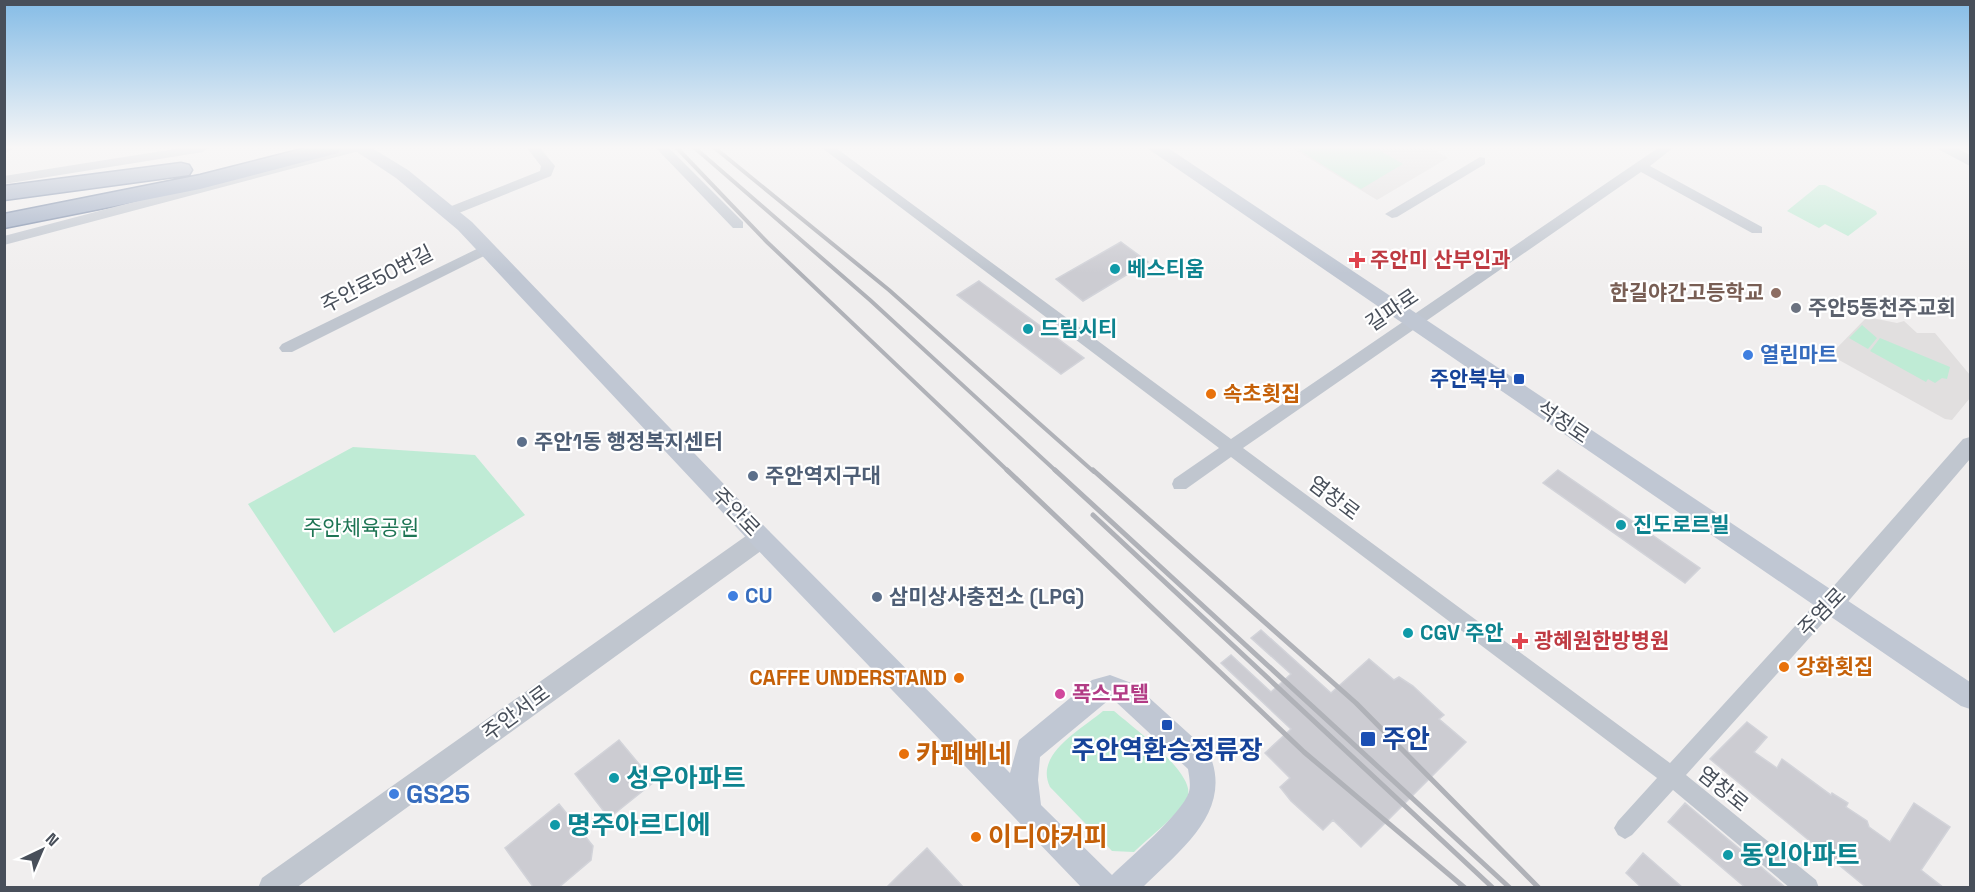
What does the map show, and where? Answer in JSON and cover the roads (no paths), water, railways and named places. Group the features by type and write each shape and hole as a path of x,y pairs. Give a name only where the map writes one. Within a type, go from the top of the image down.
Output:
{"highway":[{"path":"4,193 23,190"},
{"path":"4,208 75,190"},
{"path":"4,221 100,190"},
{"path":"4,233 115,190"}],"main road":[{"name":"주안로","path":"421,190 449,212 487,249 761,538 1103,888"},
{"name":"석정로","path":"1218,190 1971,697"},
{"path":"1028,811 1023,774 1024,760 1029,749 1101,689 1110,687 1125,693 1198,760 1203,769 1203,784 1201,800 1191,815 1120,888"}],"street":[{"path":"4,241 197,190"},
{"path":"449,212 506,190"},
{"path":"703,190 738,225"},
{"name":"염창로","path":"884,190 1671,776 1808,888"},
{"path":"1392,214 1432,190"},
{"name":"길파로","path":"1180,484 1605,190"},
{"path":"1683,190 1757,230"},
{"name":"주안로50번길","path":"287,348 487,249"},
{"name":"주염로","path":"1625,828 1823,609 1832,604 1971,445"},
{"name":"주안서로","path":"272,888 761,538"}],"railway":[{"path":"717,190 767,242 1009,472"},
{"path":"743,190 870,300 1057,472"},
{"path":"766,190 889,290 1094,472"},
{"path":"1007,470 1304,752 1465,888"},
{"path":"1055,470 1510,888"},
{"path":"1093,470 1356,703 1539,888"},
{"path":"1093,515 1493,888"}],"place":[{"name":"주안미 산부인과","path":"1357,260"},
{"name":"베스티움","path":"1115,269"},
{"name":"한길야간고등학교","path":"1776,293"},
{"name":"주안5동천주교회","path":"1796,308"},
{"name":"드림시티","path":"1028,329"},
{"name":"열린마트","path":"1748,355"},
{"name":"주안북부","path":"1519,379"},
{"name":"속초횟집","path":"1211,394"},
{"name":"주안1동 행정복지센터","path":"522,442"},
{"name":"주안역지구대","path":"753,476"},
{"name":"진도로르빌","path":"1621,525"},
{"name":"CU","path":"733,596"},
{"name":"삼미상사충전소 (LPG)","path":"877,597"},
{"name":"CGV 주안","path":"1408,633"},
{"name":"광혜원한방병원","path":"1520,641"},
{"name":"강화횟집","path":"1784,667"},
{"name":"CAFFE UNDERSTAND","path":"959,678"},
{"name":"폭스모텔","path":"1060,694"},
{"name":"주안역환승정류장","path":"1167,725"},
{"name":"주안","path":"1368,739"},
{"name":"카페베네","path":"904,754"},
{"name":"성우아파트","path":"614,778"},
{"name":"GS25","path":"394,794"},
{"name":"명주아르디에","path":"555,825"},
{"name":"이디야커피","path":"976,837"},
{"name":"동인아파트","path":"1728,855"}],"park label":[{"name":"주안체육공원","path":"361,528"}]}
